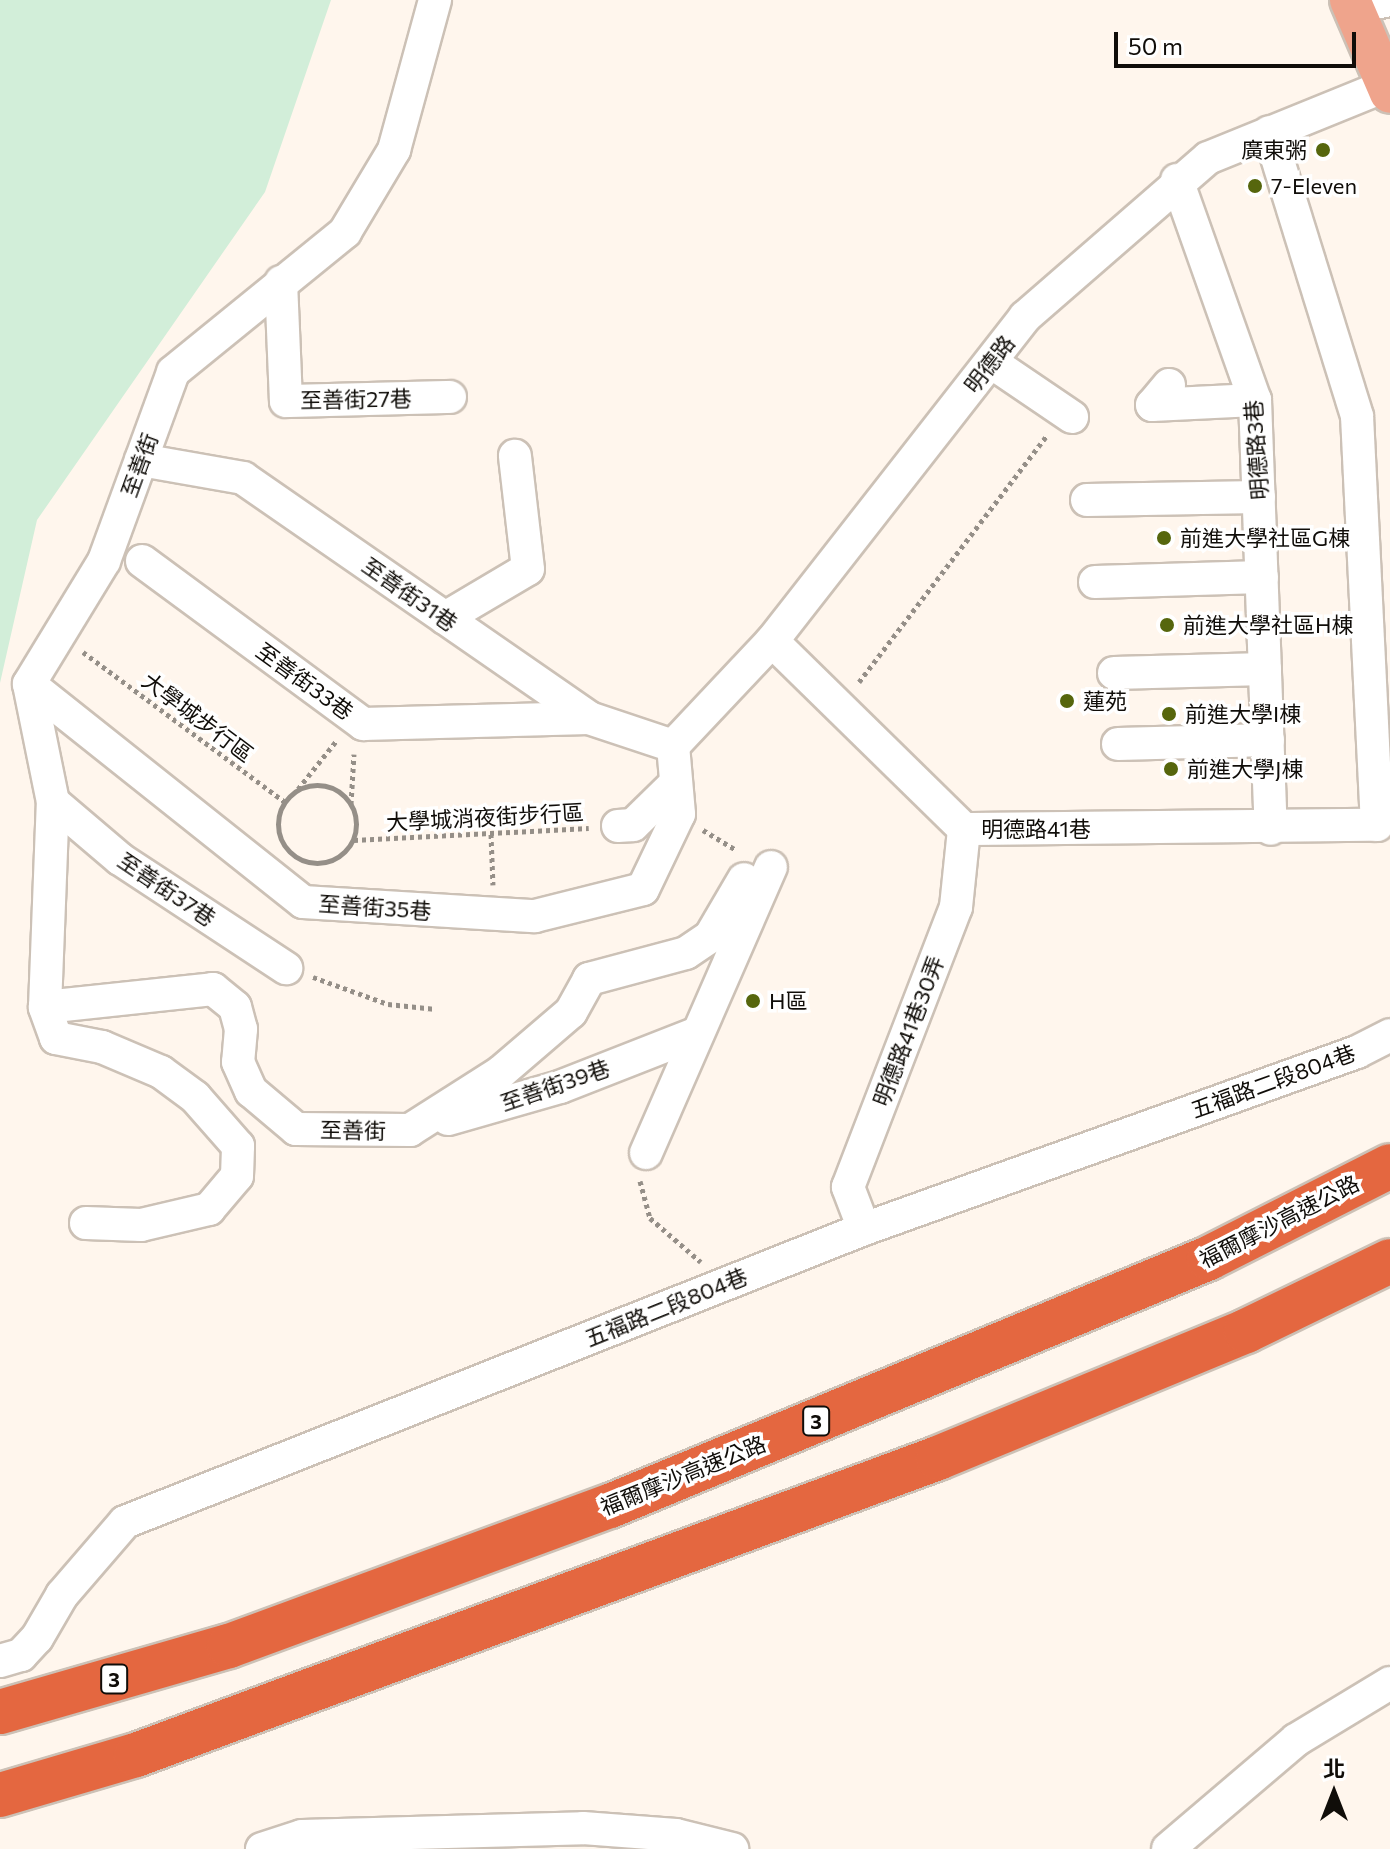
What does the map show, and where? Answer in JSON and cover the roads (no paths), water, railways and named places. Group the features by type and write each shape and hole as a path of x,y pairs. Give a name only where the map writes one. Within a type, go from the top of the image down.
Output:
{"highway":[{"name":"福爾摩沙高速公路","path":"0,1712 229,1646 610,1506 1209,1258 1390,1166"},
{"path":"938,1458 1246,1331 1390,1261"},
{"path":"0,1795 136,1755 1390,1294"}],"main road":[{"path":"1364,2 1389,89"}],"street":[{"name":"至善街","path":"29,684 104,561 173,372 345,232 394,150 435,0"},
{"name":"明德路","path":"673,746 772,641 1025,317 1177,180 1208,158 1269,132 1389,89"},
{"name":"明德路41巷","path":"772,641 964,829 1271,829 1377,825 1357,416 1269,132"},
{"name":"明德路3巷","path":"1177,180 1255,400 1271,829"},
{"name":"至善街27巷","path":"281,282 286,401 450,397"},
{"path":"991,362 1068,414"},
{"path":"1169,385 1152,405 1255,400"},
{"path":"445,618 528,569 515,456"},
{"name":"至善街31巷","path":"141,460 243,478 589,718 673,746"},
{"path":"1087,500 1259,497"},
{"name":"至善街33巷","path":"142,561 363,724 589,718"},
{"path":"1095,582 1262,577"},
{"path":"1114,673 1265,669"},
{"path":"29,684 53,802 45,1007 56,1038 102,1047 161,1072 195,1097 238,1146 237,1176 209,1209 141,1225 86,1223"},
{"name":"至善街35巷","path":"29,684 303,902 535,916 643,889 677,800 673,746"},
{"path":"1118,744 1268,740"},
{"path":"618,826 633,825 677,800"},
{"name":"至善街37巷","path":"53,802 120,859 286,968"},
{"name":"明德路41巷30弄","path":"864,1229 848,1187 956,907 964,829"},
{"name":"至善街","path":"45,1007 213,989 235,1007 241,1029 238,1062 251,1091 296,1129 410,1130 501,1072 571,1012 589,979 686,953 710,937 753,867 698,1033"},
{"path":"646,1153 698,1033"},
{"name":"至善街39巷","path":"410,1130 560,1087 698,1033"},
{"name":"五福路二段804巷","path":"0,1661 21,1655 37,1638 62,1595 125,1522 864,1229 1357,1052 1390,1035"},
{"path":"1168,1849 1296,1740 1390,1683"},
{"path":"262,1849 302,1836 583,1828 676,1835 732,1849"}],"place":[{"name":"廣東粥","path":"1323,150"},
{"name":"7-Eleven","path":"1255,186"},
{"name":"前進大學社區G棟","path":"1164,538"},
{"name":"前進大學社區H棟","path":"1167,625"},
{"name":"蓮苑","path":"1067,701"},
{"name":"前進大學I棟","path":"1169,714"},
{"name":"前進大學J棟","path":"1171,769"},
{"name":"H區","path":"753,1001"}]}
